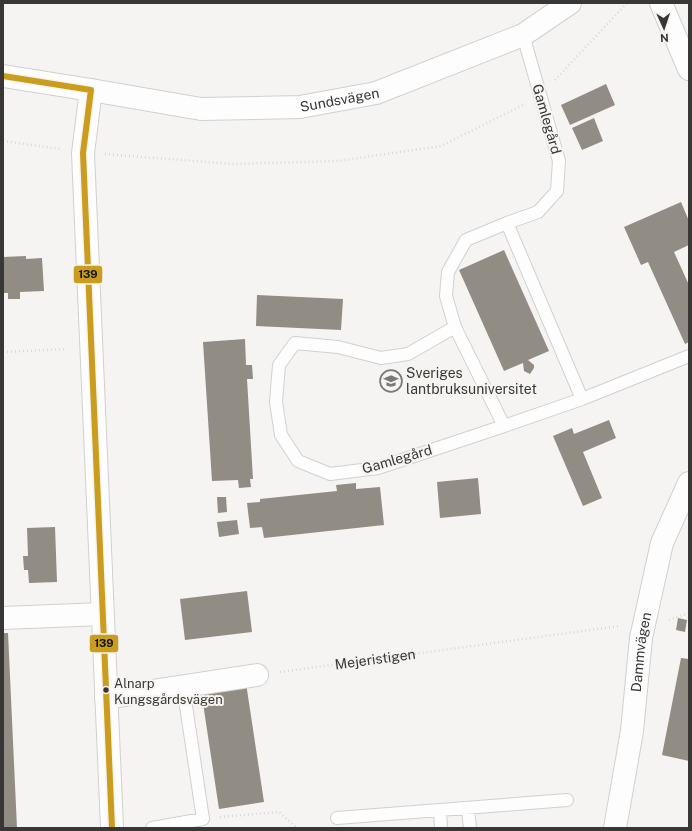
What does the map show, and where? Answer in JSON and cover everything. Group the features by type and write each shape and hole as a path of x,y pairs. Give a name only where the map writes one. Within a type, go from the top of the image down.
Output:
{"street":[{"name":"Sundsvägen","path":"3,76 201,109 300,107 376,93 523,35 570,3"},
{"path":"662,3 689,69"},
{"path":"91,90 83,153 112,828"},
{"name":"Dammvägen","path":"615,828 632,731 641,638 644,622 662,544 689,483"},
{"path":"3,618 102,614"},
{"path":"106,698 257,675"}],"lane":[{"name":"Gamlegård","path":"504,426 455,327 446,296 448,272 466,240 538,212 557,191 559,161 523,35"},
{"path":"507,223 582,399"},
{"name":"Gamlegård","path":"455,327 408,354 381,358 338,347 295,343 278,365 276,402 282,435 298,461 330,474 378,468 582,399 689,356"},
{"path":"152,828 203,819 183,686"},
{"path":"337,818 468,809 568,800"},
{"path":"468,809 470,828"},
{"path":"440,811 441,828"}],"path":[{"path":"3,141 83,153 233,164 338,161 441,146 503,117 540,96 627,3"},
{"path":"3,352 92,347"},
{"name":"Mejeristigen","path":"257,675 644,622"},
{"path":"203,819 280,812 297,828"}],"building":[{"path":"606,84 615,105 570,125 561,105"},
{"path":"594,118 603,141 582,150 572,128"},
{"path":"681,202 689,221 689,245 674,252 689,285 689,342 685,344 648,262 641,265 624,227"},
{"path":"504,250 549,351 528,360 534,365 534,368 530,374 524,371 523,363 504,371 459,270"},
{"path":"26,256 26,259 42,258 44,291 20,292 20,299 8,299 8,293 3,293 3,257"},
{"path":"257,295 343,299 341,330 256,326"},
{"path":"245,339 246,365 252,365 253,379 247,379 253,479 250,479 251,487 239,488 238,480 212,481 203,342"},
{"path":"609,420 616,438 583,452 602,498 583,506 553,436 572,428 574,434"},
{"path":"478,478 481,514 440,518 437,482"},
{"path":"356,483 356,489 380,487 384,525 264,538 262,527 250,528 247,503 260,502 260,499 337,491 336,485"},
{"path":"217,497 226,497 227,512 218,513"},
{"path":"237,520 239,534 219,537 217,522"},
{"path":"55,527 57,582 29,583 28,570 24,570 23,556 28,556 27,528"},
{"path":"247,591 252,632 185,640 180,599"},
{"path":"678,618 687,620 685,632 676,630"},
{"path":"3,633 8,633 17,828 3,828"},
{"path":"681,658 689,659 689,761 662,755"},
{"path":"246,683 264,802 219,809 201,690"}],"transit line":[{"name":"139","path":"3,76 91,90"},
{"name":"139","path":"91,90 83,153 112,828"}],"place":[{"name":"Sveriges lantbruksuniversitet","path":"391,381"},
{"name":"Alnarp Kungsgårdsvägen","path":"106,690"}]}
